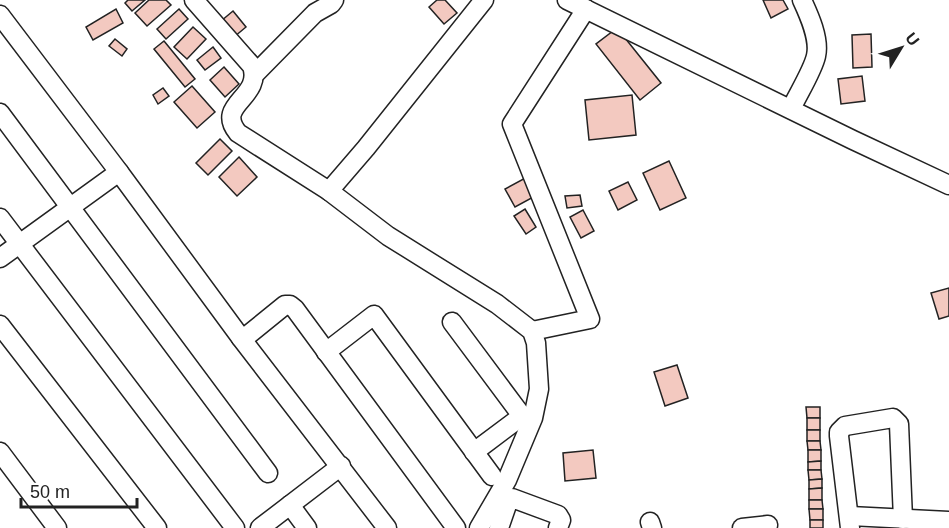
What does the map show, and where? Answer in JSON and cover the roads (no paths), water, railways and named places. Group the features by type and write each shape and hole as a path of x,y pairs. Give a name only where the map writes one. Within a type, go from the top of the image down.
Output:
{"street":[{"path":"194,0 252,66 255,74 255,83 232,111 230,118 238,134 329,191 388,236 497,304 532,331 536,343 539,389 533,418 507,480 479,528"},
{"path":"255,74 315,13 334,0"},
{"path":"329,191 484,0"},
{"path":"567,0 949,185"},
{"path":"791,109 817,55 816,41 802,0"},
{"path":"532,331 590,319 512,124 586,9"},
{"path":"0,15 241,338 387,528"},
{"path":"0,113 268,473"},
{"path":"0,258 119,172"},
{"path":"0,218 235,528"},
{"path":"241,338 248,335 285,305 290,305 295,309 456,528"},
{"path":"327,352 374,315 492,476"},
{"path":"452,322 522,416 474,452"},
{"path":"0,325 157,528"},
{"path":"903,519 898,424 893,418 845,426 839,432 850,522 903,519 926,524 949,521"},
{"path":"0,452 57,528"},
{"path":"260,528 341,466"},
{"path":"499,528 508,502 512,498 558,515 561,520 558,528"},
{"path":"290,505 307,528"},
{"path":"742,528 768,525"}]}
